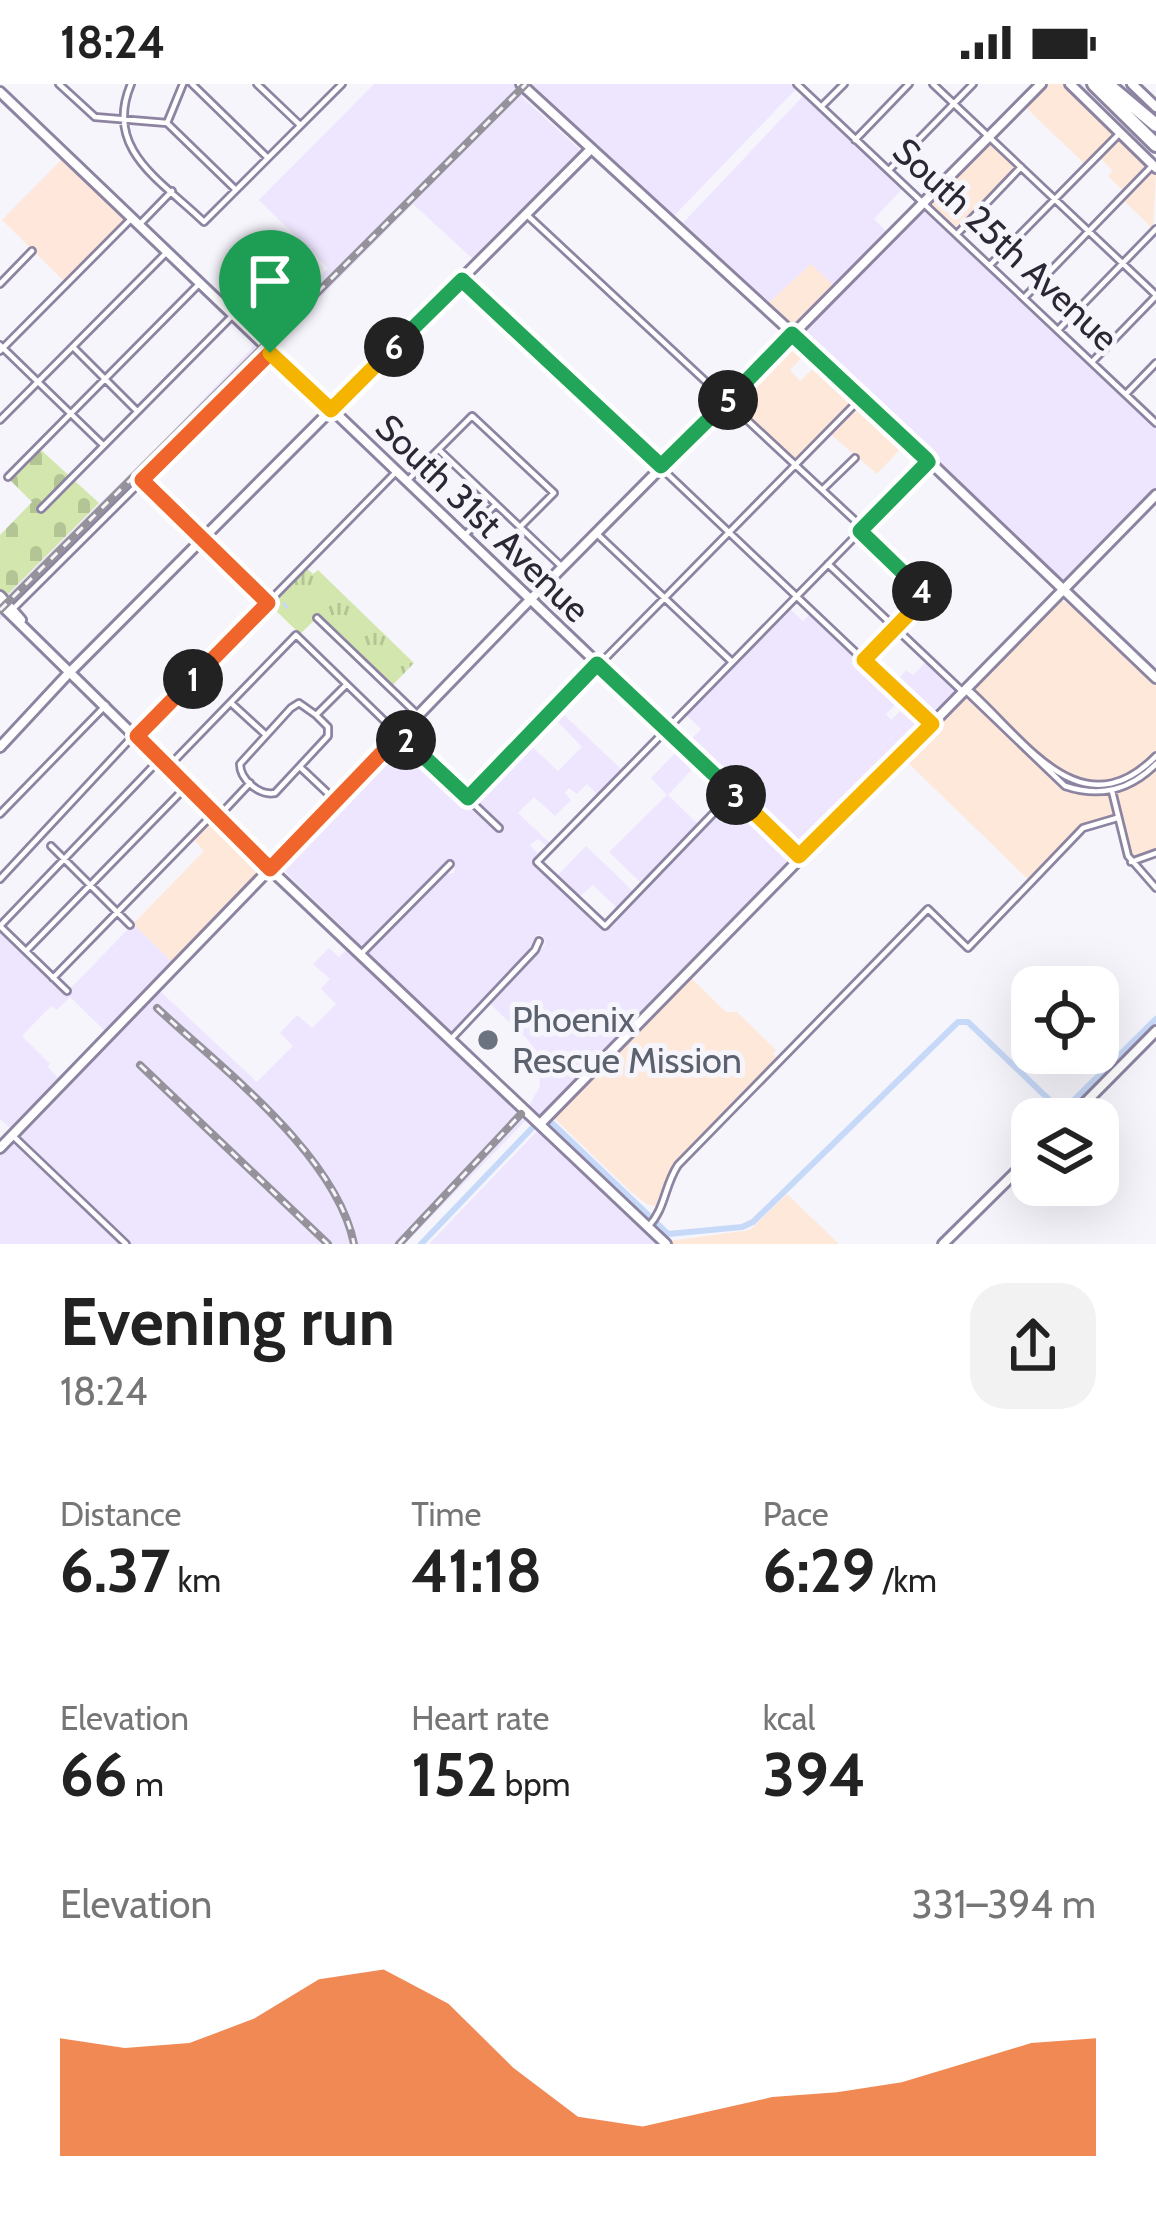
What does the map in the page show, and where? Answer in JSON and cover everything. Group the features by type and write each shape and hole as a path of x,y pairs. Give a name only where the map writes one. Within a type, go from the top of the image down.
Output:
{"highway":[{"path":"1094,84 1155,158"},
{"path":"1107,84 1156,125"}],"main road":[{"path":"521,84 862,397 1156,678"},
{"path":"0,1148 530,599 1037,84"},
{"path":"1070,84 1120,133 1155,158"},
{"path":"1132,84 1156,107"},
{"name":"South 31st Avenue","path":"0,92 799,856"},
{"path":"0,748 591,149"},
{"path":"540,1124 1156,495"},
{"path":"0,600 21,621"},
{"path":"0,600 270,869 652,1223 666,1244"},
{"path":"1090,1098 1156,1031"},
{"path":"0,1124 13,1136"},
{"path":"944,1244 1011,1177"}],"street":[{"path":"59,84 95,117 167,123 236,190"},
{"path":"130,84 122,119 130,149 204,222 342,84"},
{"path":"167,123 183,84"},
{"path":"192,84 268,158"},
{"path":"257,84 300,125"},
{"path":"322,84 332,94"},
{"name":"South 25th Avenue","path":"797,84 1156,423"},
{"path":"821,107 844,84"},
{"path":"855,140 909,84"},
{"path":"933,84 1156,296 1092,362"},
{"path":"889,171 973,84"},
{"path":"990,266 1120,133"},
{"path":"1024,298 1155,158"},
{"path":"957,234 1022,167"},
{"path":"104,445 1,348 172,191"},
{"path":"527,214 822,490 926,596 864,660"},
{"path":"1058,330 1156,229"},
{"path":"0,284 32,251"},
{"path":"0,420 167,252"},
{"path":"462,280 932,724"},
{"path":"8,477 200,284"},
{"path":"41,509 233,315"},
{"path":"73,347 137,411"},
{"path":"13,609 270,353"},
{"path":"1126,394 1156,363"},
{"path":"468,798 862,397"},
{"path":"407,481 472,416 554,493 520,527"},
{"path":"439,450 562,567"},
{"path":"822,490 855,458"},
{"path":"733,793 604,926 538,862 928,462"},
{"path":"0,879 396,472"},
{"path":"142,480 268,603"},
{"path":"464,536 496,504"},
{"path":"596,533 731,662"},
{"path":"828,564 1064,777 1111,788 1155,759"},
{"path":"317,618 418,716"},
{"path":"169,767 296,635 499,828"},
{"path":"316,715 346,685"},
{"path":"231,703 266,735"},
{"path":"299,703 316,715 328,727 328,736 268,795 240,772 239,764 299,703"},
{"path":"0,814 106,705"},
{"path":"67,991 0,926 160,759"},
{"path":"300,767 336,801"},
{"path":"53,978 250,783"},
{"path":"1111,788 1131,862 1156,888"},
{"path":"26,951 182,790"},
{"path":"652,1223 664,1207 675,1170 928,909 968,948 1083,829 1117,818"},
{"path":"50,846 130,925"},
{"path":"1131,862 1156,854"},
{"path":"0,863 8,871"},
{"path":"361,954 450,864"},
{"path":"451,1040 539,941"},
{"path":"13,1136 126,1244"}],"shaded area":[{"path":"374,84 793,84 797,88 672,218 530,88 522,97 579,154 474,260 413,204 0,620 0,602 328,268 259,200"},
{"path":"1046,84 1066,84 1156,170 1153,229 1120,197 1124,191 1108,176 1113,171 1100,158 1089,168 1024,106"},
{"path":"804,95 903,188 874,219 886,231 834,286 811,264 766,305 680,226"},
{"path":"989,140 1016,168 955,228 928,202"},
{"path":"63,158 126,218 65,282 2,220"},
{"path":"921,208 1156,427 1156,490 1068,580 1057,579 801,337 801,331"},
{"path":"811,263 834,286 792,327 766,305"},
{"path":"793,342 806,353 790,370 800,381 817,365 854,400 795,460 732,403"},
{"path":"859,404 905,444 877,474 829,433"},
{"path":"1059,599 1078,610 1156,685 1156,856 1134,863 1119,815 1082,827 1030,881 902,757"},
{"path":"788,607 803,621 812,612 902,698 886,714 891,720 908,704 926,722 797,850 685,746 701,729 684,713"},
{"path":"927,661 958,691 930,719 893,685 906,670 913,675"},
{"path":"557,708 622,770 598,795 587,784 577,794 569,788 565,793 571,800 555,816 534,797 518,813 551,844 548,847 538,839 530,845 540,856 535,862 603,928 732,798 792,856 542,1117 529,1106 540,1086 539,1058 528,1040 489,1003 545,945 543,935 536,935 533,949 451,1032 368,953 441,875 454,873 455,864 444,863 363,947 280,867 401,739 500,832 503,828 473,796 526,741 558,771 582,747 551,715"},
{"path":"681,747 698,763 668,795 699,825 642,884 609,852 667,795 651,778"},
{"path":"213,817 262,871 173,963 133,924 204,851 192,838"},
{"path":"586,846 634,892 618,909 593,885 578,898 556,877"},
{"path":"133,924 173,963 106,1032 70,997 57,1010 51,1006 22,1036 60,1080 15,1127 9,1127 0,1119 0,928 66,993"},
{"path":"329,948 339,957 348,948 528,1118 405,1244 131,1244 21,1139 159,990 257,1082 293,1046 280,1033 297,1015 312,1028 336,1004 321,989 330,979 313,964"},
{"path":"688,975 726,1012 737,1012 776,1050 773,1054 779,1060 671,1172 661,1208 631,1192 553,1117"},
{"path":"539,1129 623,1209 659,1244 429,1244"},
{"path":"17,1144 121,1244 0,1244 0,1156"},
{"path":"787,1194 839,1244 669,1241 750,1230"}],"green space":[{"path":"40,449 99,503 4,598 0,593 0,535 32,502 9,479"},
{"path":"305,567 313,574 318,570 414,663 391,687 319,616 300,634 269,604"}],"waterway":[{"path":"284,604 287,607"},
{"path":"553,1124 668,1234 742,1227 753,1222 958,1022 968,1022 1062,1112 1156,1019"},
{"path":"421,1244 533,1127"}],"railway":[{"path":"0,610 526,84"},
{"path":"157,1008 301,1146 343,1211 354,1244"},
{"path":"140,1065 328,1244"},
{"path":"399,1244 521,1114"}],"place":[{"name":"Phoenix Rescue Mission","path":"488,1040"}],"route":[{"path":"462,280 661,466 792,334 928,462 860,531 926,596 864,660 932,724 799,856 597,664 468,798 400,734 270,869 137,736 268,603 142,480 270,353 331,410 462,280"}]}
